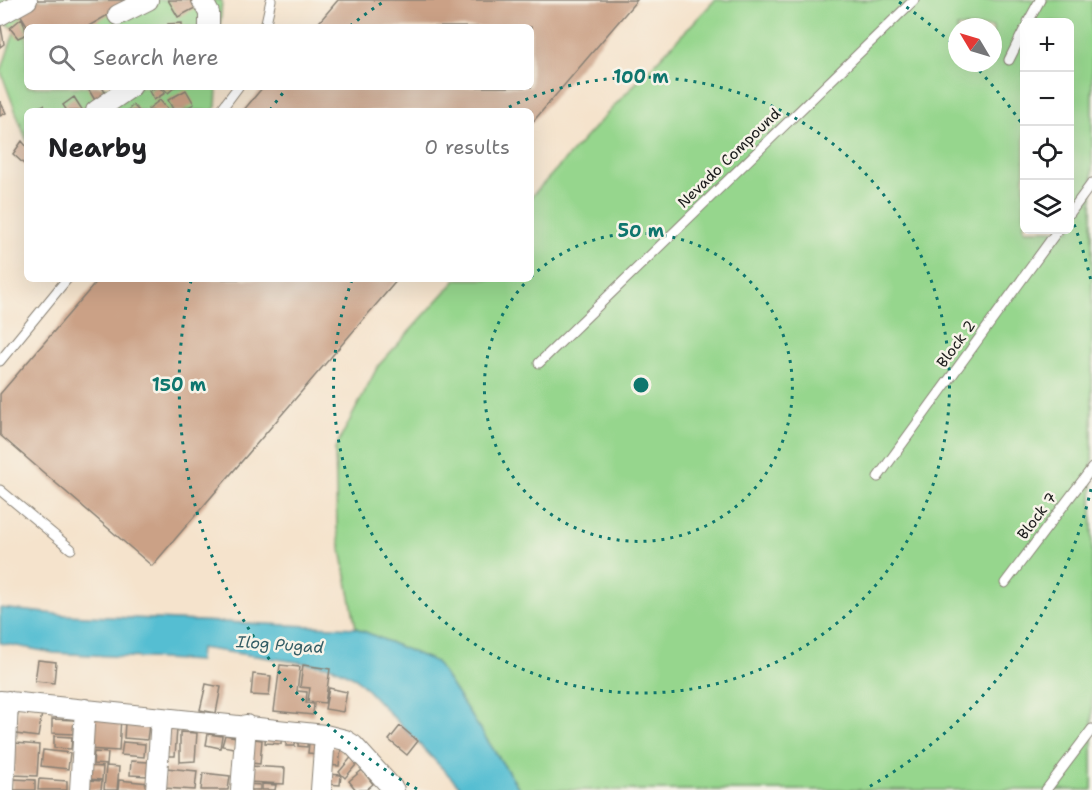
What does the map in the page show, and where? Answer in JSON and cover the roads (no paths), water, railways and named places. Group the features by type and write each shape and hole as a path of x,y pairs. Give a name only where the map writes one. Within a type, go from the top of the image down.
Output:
{"street":[{"path":"0,15 27,0"},
{"path":"118,15 148,0"},
{"path":"202,0 209,13 209,24"},
{"path":"100,108 127,90"},
{"path":"4,790 4,701 326,735 345,740 353,745 394,790"},
{"path":"80,790 86,709"},
{"path":"156,790 161,719"},
{"path":"241,790 246,725"},
{"path":"321,790 326,735"}],"lane":[{"path":"266,24 271,0"},
{"name":"Nevado Compound","path":"539,363 915,0"},
{"path":"1030,18 1040,0"},
{"path":"1008,60 1020,38"},
{"path":"222,108 236,90"},
{"path":"1074,208 1092,183"},
{"name":"Block 2","path":"878,477 1055,234"},
{"path":"0,361 65,282"},
{"name":"Block 7","path":"1005,583 1092,468"},
{"path":"0,490 71,549"},
{"path":"1046,790 1092,729"}],"water":[{"name":"Ilog Pugad","path":"0,608 65,615 356,628 436,662 520,790 463,790 356,678 332,667 200,648 199,661 54,653 0,643"}]}
